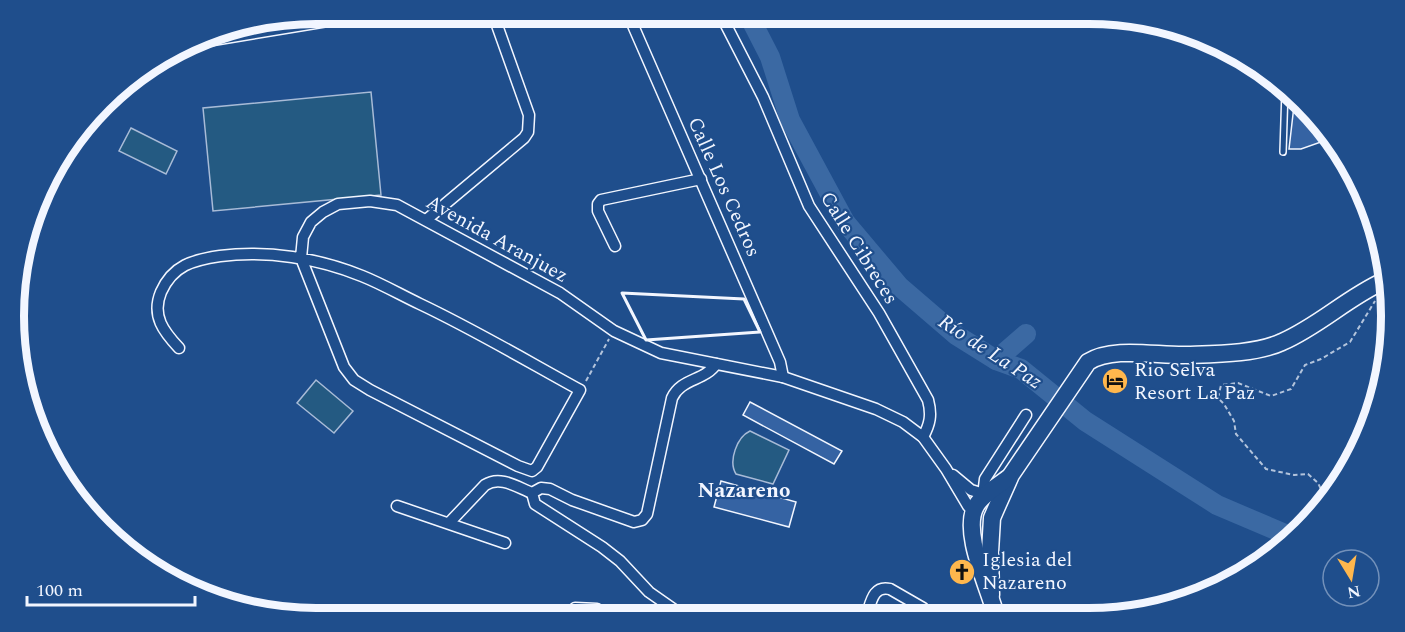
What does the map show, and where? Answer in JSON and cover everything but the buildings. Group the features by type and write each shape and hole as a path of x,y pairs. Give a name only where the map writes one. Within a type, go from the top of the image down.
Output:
{"main road":[{"path":"991,595 993,514 1011,475 1078,373 1088,362 1098,356 1220,354 1280,344 1302,333 1352,298 1380,288"},
{"path":"993,514 983,521 977,519 980,504 1011,475"},
{"path":"980,504 974,539 979,570 991,595 994,608"}],"street":[{"path":"226,38 307,24"},
{"path":"426,220 524,138 528,132 529,115 497,24"},
{"name":"Calle Los Cedros","path":"632,24 780,362 783,377"},
{"name":"Calle Cibreces","path":"726,24 763,97 809,206 879,313 928,400 932,413 930,425 922,437"},
{"path":"615,246 598,211 598,204 601,200 701,179"},
{"name":"Avenida Aranjuez","path":"301,258 305,229 322,212 338,204 370,201 397,205 560,293 614,331 661,353 783,377 876,409 903,422 922,437 946,469 968,506 980,504"},
{"path":"179,348 163,331 158,307 161,293 170,278 183,265 204,258 271,255 301,258 361,276 461,323 580,390 537,467 532,471 507,461 354,380 344,367 301,258"},
{"path":"532,493 541,488 550,489 572,500 634,522 642,520 647,514 672,398 683,384 707,374 716,364"},
{"path":"980,504 985,478 1026,415"},
{"path":"946,469 971,490 980,504"},
{"path":"449,523 485,484 496,479 532,493"},
{"path":"532,493 535,504 602,547 620,561 650,592 673,608"},
{"path":"398,506 506,543"},
{"path":"869,608 874,594 878,589 884,587 922,608"}],"lane":[{"path":"1282,152 1285,99"}],"path":[{"path":"1323,492 1318,483 1308,474 1294,475 1266,469 1236,434 1234,421 1218,398 1221,385 1238,383 1271,396 1291,390 1305,365 1321,359 1350,342 1380,291"},
{"path":"580,390 614,331"}],"shaded area":[{"path":"371,92 381,195 213,211 203,108"},
{"path":"131,128 177,151 166,174 119,151"},
{"path":"316,380 353,411 334,433 297,403"},
{"path":"750,431 789,450 773,484 736,474 733,456 741,438"}],"waterway":[{"name":"Río de La Paz","path":"753,24 770,57 790,120 845,222 899,286 956,335 996,360 1021,369 1085,421 1217,505 1284,534"},
{"path":"996,360 1026,334"}],"wall":[{"path":"622,293 744,299 760,332 646,340 622,293"}],"place":[{"name":"Rio Selva Resort La Paz","path":"1115,381"},
{"name":"Iglesia del Nazareno","path":"962,572"}],"district":[{"name":"Nazareno","path":"744,491"}]}
